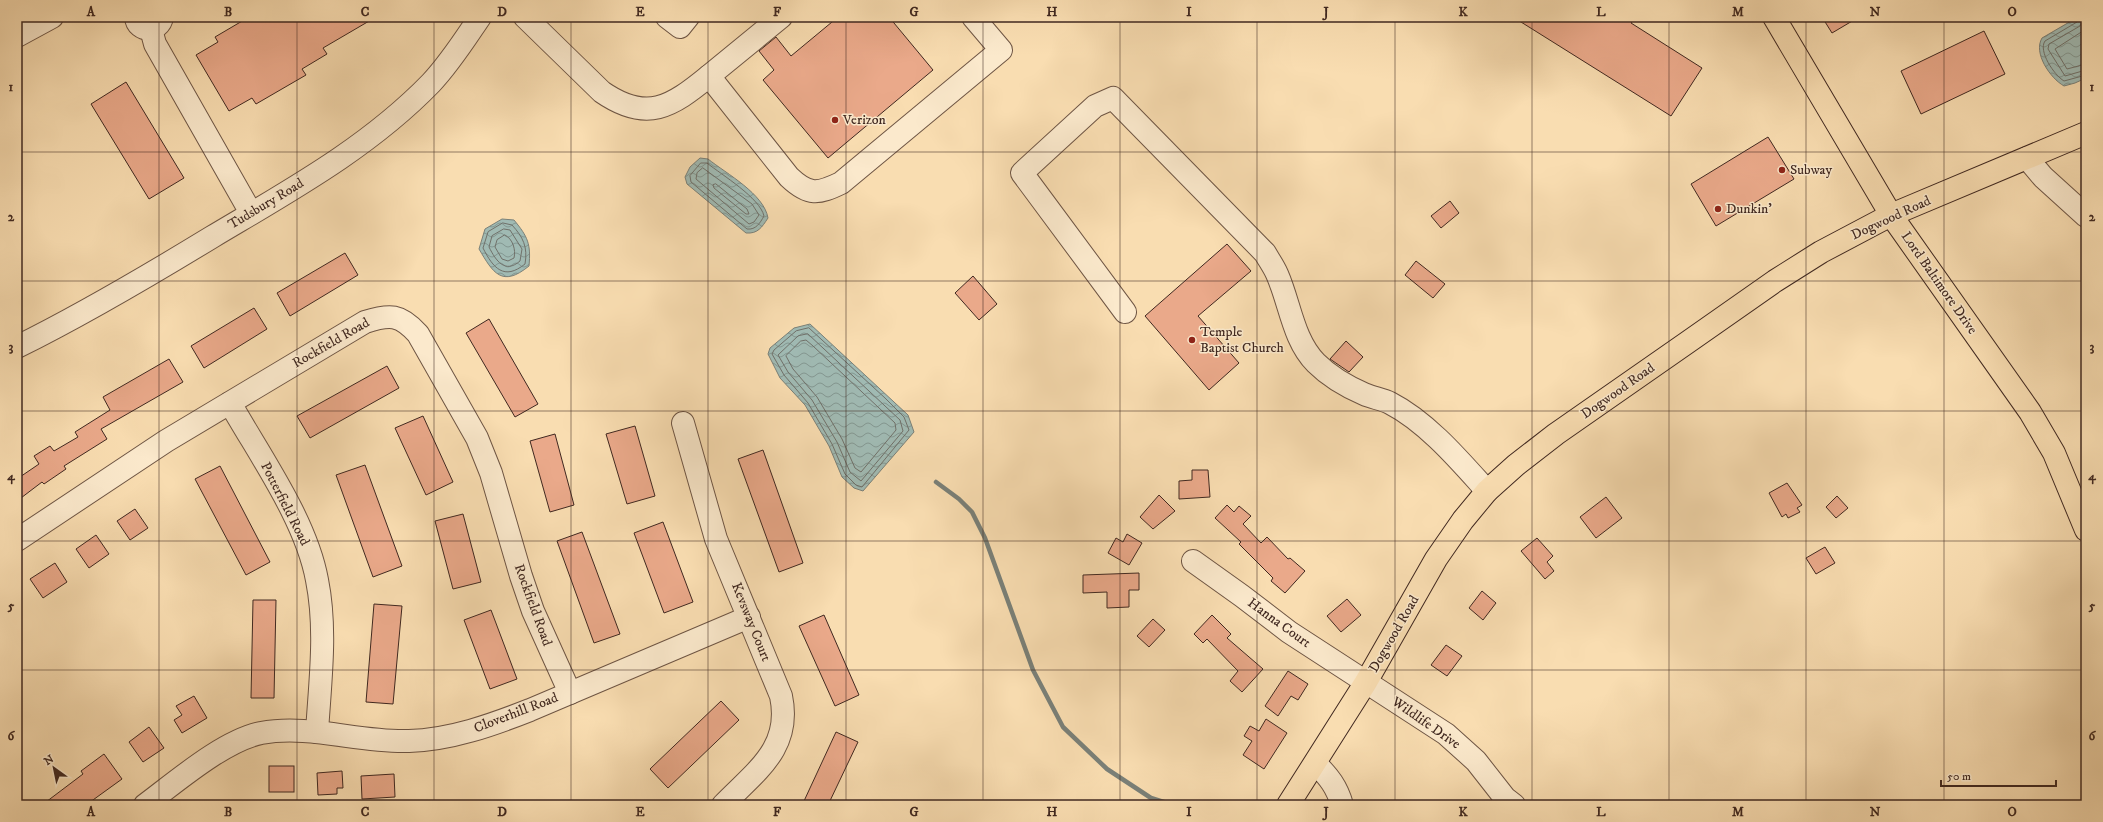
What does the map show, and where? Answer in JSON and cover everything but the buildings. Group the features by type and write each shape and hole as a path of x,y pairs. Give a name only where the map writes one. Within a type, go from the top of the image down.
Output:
{"main road":[{"name":"Lord Baltimore Drive","path":"1774,17 1892,215 2030,412 2054,453 2086,530"},
{"name":"Dogwood Road","path":"1288,805 1316,764 1366,682 1436,559 1463,520 1487,491 1516,465 1556,434 1775,281 1821,252 1892,215 2086,133"}],"street":[{"path":"17,36 52,17"},
{"name":"Tudsbury Road","path":"17,347 67,322 356,149 393,119 432,82 480,17"},
{"path":"525,17 602,92 615,101 630,107 646,109 661,107 673,103 709,76 781,17"},
{"path":"667,17 680,28 688,17"},
{"path":"709,76 789,177 805,190 814,192 826,191 841,183 1001,50 973,17"},
{"path":"150,21 155,44 251,213"},
{"path":"1125,312 1022,173 1095,106 1113,98 1265,253 1277,274 1304,347 1315,363 1331,376 1347,385 1365,394 1390,403 1412,417 1461,462 1487,491"},
{"path":"2027,158 2051,186 2086,216"},
{"name":"Rockfield Road","path":"17,540 166,441 365,322 387,316 396,317 408,322 418,334 477,438 491,473 521,576 533,611 570,692"},
{"name":"Potterfield Road","path":"230,403 300,526 317,579 321,610 322,644 317,732"},
{"name":"Kevsway Court","path":"682,423 714,532 781,696 785,712 784,728 778,744 766,761 723,805"},
{"name":"Hanna Court","path":"1193,561 1289,632 1366,682"},
{"name":"Cloverhill Road","path":"145,805 212,756 238,742 260,734 284,731 317,732 346,737 410,741 438,737 499,722 749,616"},
{"name":"Wildlife Drive","path":"1366,682 1446,734 1462,747 1476,761 1506,798 1514,805"},
{"path":"1316,764 1331,778 1338,792 1342,805"}],"water":[{"path":"2078,17 2086,17 2086,78 2064,86 2053,77 2044,65 2041,58 2040,44 2042,38"},
{"path":"700,158 708,159 744,185 760,201 768,218 757,231 746,233 687,184 685,177 690,167"},
{"path":"502,219 514,220 523,231 529,246 529,266 520,273 505,277 494,271 479,249 485,229"},
{"path":"810,324 908,415 914,432 863,491 854,488 842,477 829,446 805,405 780,378 768,354 770,348 794,328"}],"waterway":[{"path":"936,482 959,499 972,512 985,538 1033,670 1063,727 1107,769 1151,798 1173,805"}],"place":[{"name":"Verizon","path":"835,120"},
{"name":"Subway","path":"1782,170"},
{"name":"Dunkin'","path":"1718,209"},
{"name":"Temple Baptist Church","path":"1192,340"}]}
